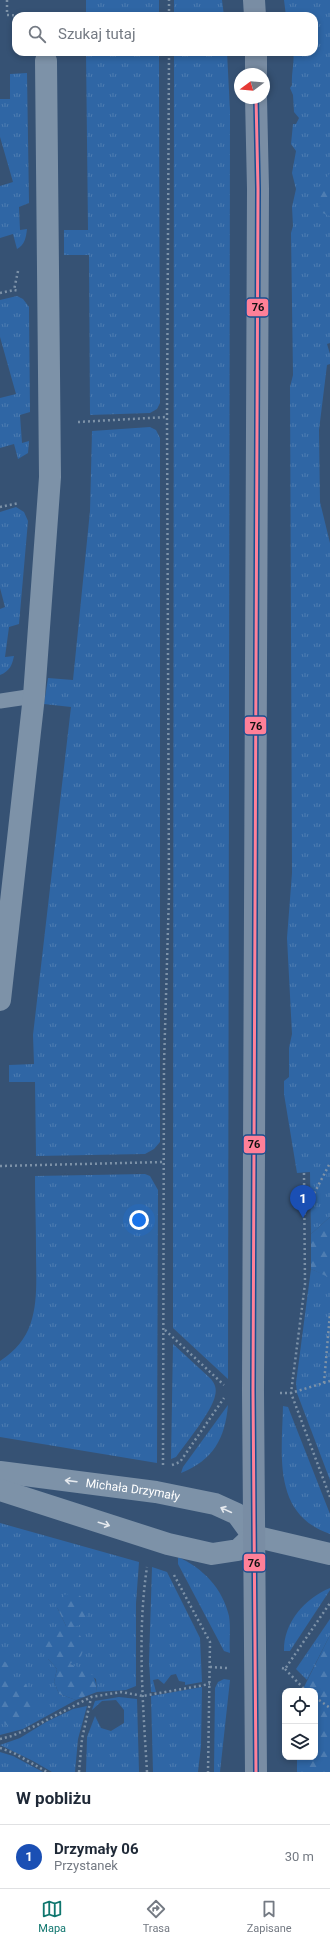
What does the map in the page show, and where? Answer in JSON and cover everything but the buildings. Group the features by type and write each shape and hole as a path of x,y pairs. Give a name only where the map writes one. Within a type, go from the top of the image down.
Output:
{"main road":[{"path":"254,0 255,12"},
{"path":"256,56 256,68"},
{"path":"256,104 258,213 253,1536 256,1772"}],"street":[{"path":"0,1000 6,909 34,696 50,477 51,423 46,61"},
{"name":"Michała Drzymały","path":"0,1472 164,1494 215,1504 237,1514 253,1536"},
{"path":"0,1490 159,1541 212,1554 238,1550 253,1536 330,1554"}],"lane":[{"path":"0,701 34,696"}],"path":[{"path":"7,0 8,15 12,15"},
{"path":"169,0 169,12"},
{"path":"164,1494 164,1064 169,894 167,417 169,56"},
{"path":"0,294 14,290"},
{"path":"51,423 167,417"},
{"path":"0,507 22,503"},
{"path":"0,1166 164,1162"},
{"path":"304,1211 330,1163"},
{"path":"304,1173 305,1284 291,1393 330,1381"},
{"path":"324,1383 330,1313"},
{"path":"165,1330 229,1390"},
{"path":"305,1433 330,1497"},
{"path":"164,1494 180,1462"},
{"path":"159,1541 167,1562 210,1642 208,1772"},
{"path":"147,1772 143,1696 143,1616 159,1541"},
{"path":"286,1669 303,1688"},
{"path":"0,1739 12,1736 35,1726 91,1697 121,1692 143,1696 210,1684"},
{"path":"79,1772 82,1739 91,1697"},
{"path":"318,1699 330,1708"},
{"path":"0,1748 14,1753 47,1772"}],"green space":[{"path":"86,0 159,0 159,12 86,12"},
{"path":"174,0 222,0 224,12 174,12"},
{"path":"284,0 330,0 330,343 327,344 330,354 330,364 327,365 319,430 320,502 330,543 330,1217 311,1234 310,1172 297,1173 284,1094 284,1081 289,1077 289,1048 292,1034 287,938 292,873 290,387 293,375 291,233 293,226 292,207 296,189 292,173 296,151 291,144 293,124 296,124 299,118 294,112 293,95 290,88 292,85 294,56 318,56 318,12 286,12"},
{"path":"86,56 159,56 160,403 157,409 150,413 90,415 89,255 64,255 64,230 88,230"},
{"path":"174,56 227,56 230,111 228,1379 173,1328"},
{"path":"27,73 29,203 19,207 20,230 27,229 26,238 17,249 13,234 0,238 0,186 13,182 0,137 0,99 10,99 10,74"},
{"path":"330,173 330,216 320,212 317,190"},
{"path":"17,296 23,299 29,307 30,412 20,415 22,443 29,441 28,453 18,459 14,444 0,448 0,398 16,394 0,337 0,300"},
{"path":"150,427 156,430 160,438 160,1142 154,1149 145,1154 36,1156 35,1082 9,1082 9,1065 34,1064 33,1035 71,707 44,704 48,678 73,680 90,511 92,431"},
{"path":"16,507 24,512 28,521 19,624 9,627 5,657 14,656 10,667 6,672 0,675 0,609 5,607 0,588 0,512"},
{"path":"145,1174 150,1176 158,1190 157,1463 0,1437 0,1361 14,1351 23,1339 30,1326 34,1312 36,1297 35,1176"},
{"path":"330,1217 330,1277 328,1277 311,1269 311,1234"},
{"path":"311,1269 330,1277 330,1480 297,1393 296,1383"},
{"path":"173,1344 211,1379 215,1385 216,1391 213,1402 204,1418 176,1457 171,1459"},
{"path":"228,1405 224,1428 215,1447 201,1462 181,1473 183,1467"},
{"path":"283,1406 288,1407 330,1514 330,1534 311,1525 298,1512 289,1498 284,1481 282,1463"},
{"path":"0,1523 139,1562 136,1603 136,1686 126,1690 97,1692 96,1679 70,1664 73,1627 57,1607 66,1626 48,1659 57,1669 54,1682 59,1694 76,1700 23,1729 0,1735"},
{"path":"178,1557 204,1573 217,1588 222,1597 229,1616 230,1653 224,1651 178,1564"},
{"path":"152,1567 167,1572 200,1638 202,1682 185,1685 185,1682 179,1681 176,1674 171,1675 164,1684 158,1679 153,1680 156,1692 151,1692 149,1662"},
{"path":"330,1588 290,1651 284,1651 287,1631 297,1613 312,1598"},
{"path":"76,1593 88,1602 86,1623 73,1627 86,1643 81,1656 70,1664 90,1673 95,1680 97,1692 76,1700 59,1694 54,1682 57,1669 48,1659 43,1644 55,1630 66,1626 57,1607 63,1595"},
{"path":"330,1619 330,1635 307,1680 296,1669"},
{"path":"330,1635 330,1772 297,1772 297,1760 318,1760 318,1688 304,1688"},
{"path":"0,1660 12,1666 11,1678 26,1684 36,1707 22,1722 6,1725 0,1716"},
{"path":"224,1679 230,1680 220,1772 214,1772 215,1688 218,1682"},
{"path":"202,1687 201,1746 198,1772 153,1772 151,1696"},
{"path":"119,1697 137,1699 139,1772 86,1772 87,1737 95,1716 101,1728 111,1731 124,1723 124,1710 116,1700 102,1701 92,1710 95,1701"},
{"path":"87,1706 78,1739 75,1772 52,1772 0,1745 20,1738 46,1722 73,1709"},
{"path":"0,1752 13,1756 43,1772 0,1772"}],"transit line":[{"name":"76","path":"256,104 258,189 253,1391 256,1772"}],"place":[{"name":"Drzymały 06","path":"303,1218"}]}
